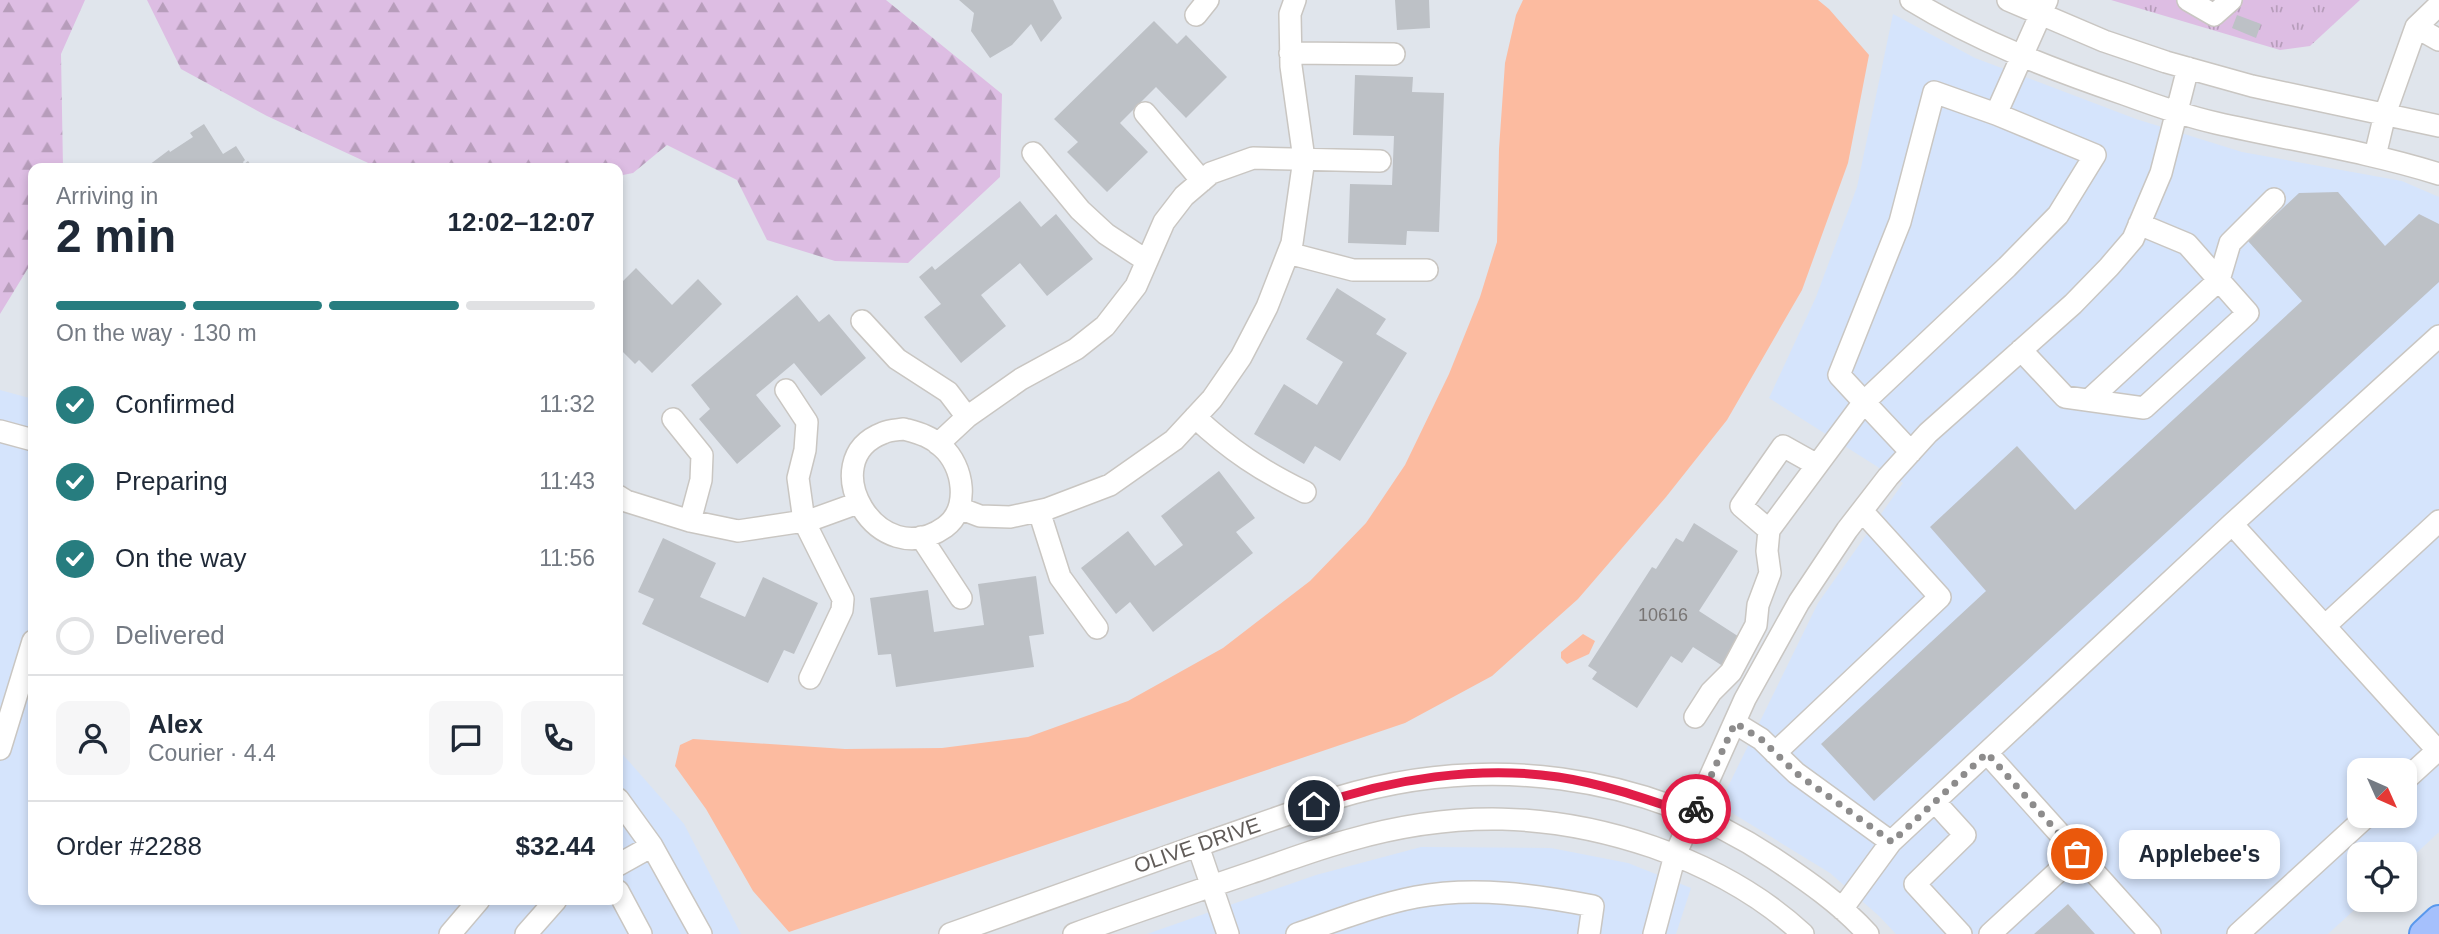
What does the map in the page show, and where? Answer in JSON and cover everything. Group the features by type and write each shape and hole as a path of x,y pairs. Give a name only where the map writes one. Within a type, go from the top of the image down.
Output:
{"main road":[{"path":"2424,934 2439,920"}],"street":[{"path":"959,508 980,516 1010,517 1039,511 1110,485 1174,440 1212,399 1241,357 1267,307 1292,243 1304,159 1290,53 1290,14 1295,0"},
{"path":"1910,0 2057,72 2213,122 2375,156 2439,174"},
{"path":"2008,0 2044,7 2104,41 2188,68 2252,86 2439,126"},
{"path":"2188,0 2214,15 2231,0"},
{"path":"2375,156 2385,114 2416,27 2439,5"},
{"path":"1996,114 2044,7"},
{"path":"2416,27 2439,40"},
{"path":"1290,53 1394,54"},
{"path":"1654,934 1675,855 1735,723 1799,602 1861,511 1928,433 2073,304 2133,239 2161,173 2188,68"},
{"path":"1695,717 1711,692 1731,672 1756,625 1758,605 1770,573 1767,551 1769,530 1864,402 2058,215 2095,155 1996,114 1934,92 1900,222 1839,375 1864,402 1911,452"},
{"path":"1145,113 1202,181"},
{"path":"1032,153 1080,210 1106,234 1147,261"},
{"path":"938,444 967,417 1021,379 1076,349 1105,326 1136,286 1164,222 1184,196 1211,173 1253,158 1380,161"},
{"path":"2089,401 2219,280 2230,243 2274,199"},
{"path":"2021,350 2065,397 2144,408 2248,313 2187,244 2139,224"},
{"path":"1288,253 1353,270 1427,270"},
{"path":"862,321 897,359 948,392 967,417"},
{"path":"1842,909 1892,842 2232,524 2439,336"},
{"path":"786,390 807,422 805,450 797,478 804,520 843,599 842,610 810,678"},
{"path":"1195,416 1218,439 1266,473 1305,492"},
{"path":"673,419 702,455 701,480 690,521"},
{"path":"904,429 925,435 938,444 944,447 957,466 962,487 959,508 948,525 931,536 910,539 889,534 870,521 858,503 852,481 855,461 866,443 883,432 904,429"},
{"path":"0,430 28,438"},
{"path":"1769,530 1741,506 1783,446 1817,465"},
{"path":"623,500 690,521 738,531 804,520 858,503"},
{"path":"1039,511 1060,577 1097,628"},
{"path":"1775,753 1940,597 1861,511"},
{"path":"2326,625 2439,521"},
{"path":"2232,524 2438,751 2417,770"},
{"path":"921,537 961,598"},
{"path":"0,749 28,657"},
{"path":"1735,723 1761,739 1796,773 1892,842"},
{"path":"1987,753 2150,934"},
{"name":"OLIVE DRIVE","path":"950,934 1137,866 1337,798 1428,779 1513,773 1558,777 1607,787 1693,815 1725,829 1796,873 1842,909 1868,934"},
{"path":"1935,802 1965,835 1915,884 1961,934"},
{"path":"623,806 652,846 701,934"},
{"name":"OLIVE DRIVE","path":"1074,934 1167,900 1350,840 1433,822 1517,818 1588,828 1675,855 1756,897 1803,934"},
{"path":"2238,934 2354,828"},
{"path":"623,862 652,846"},
{"path":"1198,846 1228,934"},
{"path":"1990,934 2077,854"},
{"path":"1297,934 1416,897 1476,892 1537,895 1594,906 1589,934"},
{"path":"623,900 641,934"},
{"path":"450,934 475,905"},
{"path":"526,934 552,905"}],"shaded area":[{"path":"1523,0 1818,0 1869,55 1848,163 1802,290 1727,420 1666,497 1578,599 1492,676 1405,723 789,932 753,891 706,809 675,766 680,745 693,739 845,749 942,748 1028,737 1128,701 1223,648 1310,581 1366,523 1405,465 1449,374 1480,297 1497,242 1499,149 1505,63 1516,15"},
{"path":"1893,14 1975,58 2136,119 2242,152 2402,181 2439,197 2439,832 2417,853 2417,842 2347,842 2347,912 2352,912 2328,934 1896,934 1830,873 1719,805 1818,603 1903,483 1769,398 1816,297 1857,187"},
{"path":"0,390 28,398 28,905 623,905 623,755 684,824 741,934 0,934"},
{"path":"1583,634 1595,641 1589,654 1567,664 1561,658 1561,652"},
{"path":"1421,847 1551,848 1628,863 1691,888 1676,934 1147,934 1316,875"}],"green space":[{"path":"0,0 85,0 61,54 63,163 28,163 28,268 0,314"},
{"path":"147,0 886,0 1002,94 1000,177 908,263 835,261 767,240 737,180 667,145 633,173 623,175 623,163 368,163 267,116 181,69"},
{"path":"2111,0 2360,0 2310,46 2280,50"}],"building":[{"path":"959,0 1053,0 1062,18 1041,42 1031,24 1012,45 990,58 971,31 974,13"},
{"path":"1395,0 1429,0 1430,28 1397,30"},
{"path":"2237,15 2261,24 2256,38 2232,28"},
{"path":"1154,21 1177,44 1186,35 1227,77 1186,118 1156,87 1120,123 1148,152 1107,192 1067,152 1078,142 1054,119"},
{"path":"1355,75 1413,77 1412,92 1444,93 1439,232 1407,231 1406,245 1348,243 1350,184 1392,185 1394,136 1353,135"},
{"path":"204,124 223,154 236,146 245,160 244,163 152,163 193,137 190,133"},
{"path":"2338,192 2385,246 2419,214 2439,224 2439,282 1874,801 1821,744 1986,591 1930,527 2017,446 2075,510 2302,301 2248,241 2299,193"},
{"path":"1020,201 1041,227 1056,214 1093,259 1047,296 1020,263 981,295 1006,326 961,363 924,317 941,304 919,277 932,266 935,270"},
{"path":"636,268 672,305 698,279 722,304 652,373 639,360 635,364 623,352 623,281"},
{"path":"1337,288 1386,319 1376,334 1407,353 1340,461 1315,446 1304,464 1254,434 1284,384 1317,405 1343,362 1306,339"},
{"path":"797,295 819,322 829,314 866,358 821,396 794,363 756,395 781,426 737,464 699,419 710,409 691,385"},
{"path":"1219,471 1255,518 1236,532 1253,553 1153,632 1130,602 1116,614 1081,568 1128,531 1155,566 1183,545 1161,516"},
{"path":"1694,523 1738,551 1699,611 1747,642 1729,670 1693,647 1682,663 1671,656 1637,708 1592,679 1597,672 1588,666 1652,567 1656,569 1676,538 1683,542"},
{"path":"663,538 716,563 700,597 745,617 763,577 818,603 794,654 784,650 768,683 642,624 654,599 638,592"},
{"path":"1036,576 1044,634 1029,636 1034,667 896,687 891,654 878,655 870,598 928,590 934,632 984,625 978,584"},
{"path":"2068,904 2095,934 2034,934"}],"way so far":[{"path":"1696,809 1735,723 1761,739 1796,773 1892,842 1987,753 2077,854"}],"place":[{"name":"Applebee's","path":"2077,854"}],"route":[{"path":"1314,806 1337,798 1428,779 1513,773 1558,777 1607,787 1693,815 1696,809"}]}
